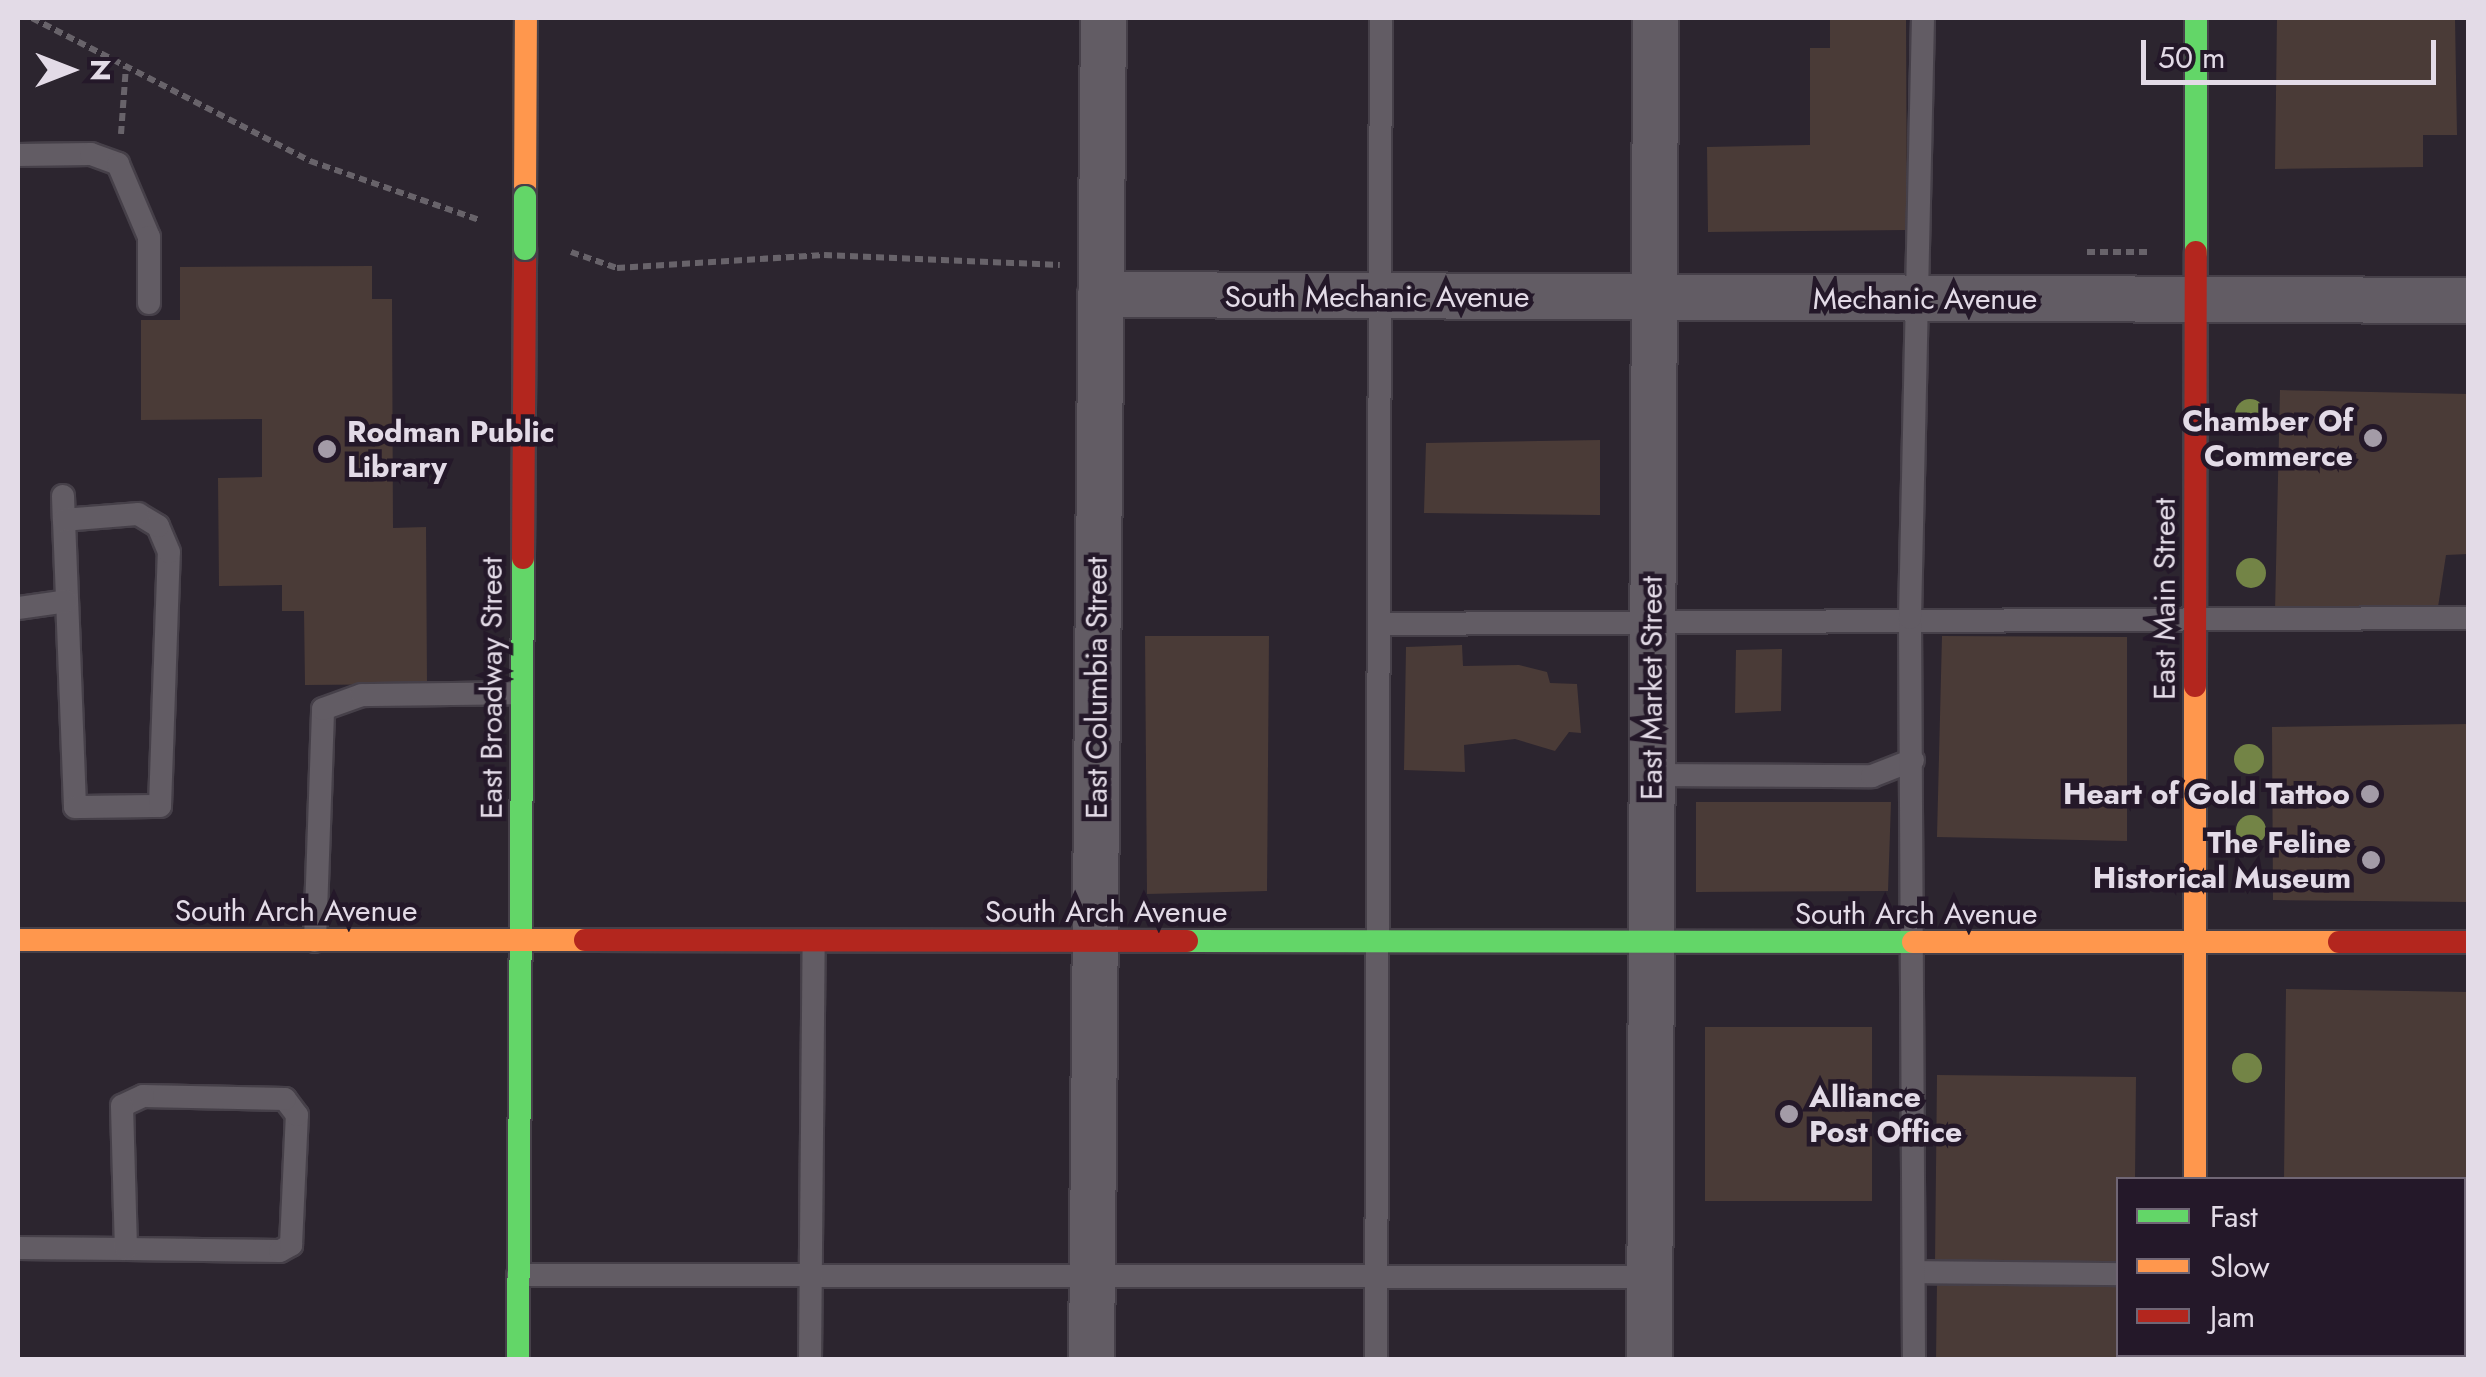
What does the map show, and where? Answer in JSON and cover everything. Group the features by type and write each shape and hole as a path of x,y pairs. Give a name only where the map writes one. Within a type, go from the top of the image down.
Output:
{"street":[{"name":"East Broadway Street","path":"518,1360 526,18"},
{"name":"East Columbia Street","path":"1091,1360 1103,18"},
{"name":"East Market Street","path":"1649,1360 1655,18"},
{"name":"East Main Street","path":"2195,1177 2196,18"},
{"name":"South Mechanic Avenue","path":"1100,294 1654,299"},
{"name":"Mechanic Avenue","path":"1654,299 2468,300"},
{"name":"South Arch Avenue","path":"18,940 2468,942"}],"lane":[{"path":"1376,1360 1381,18"},
{"path":"1914,1360 1910,618 1924,18"},
{"path":"18,155 65,155 118,164 143,211 149,303"},
{"path":"63,496 75,807 160,806 168,552 158,526 138,514 64,520"},
{"path":"18,608 67,602"},
{"path":"1379,624 1652,625 1910,618 2468,618"},
{"path":"315,941 320,718 336,700 362,694 522,692"},
{"path":"1652,775 1872,776 1912,760"},
{"path":"810,1360 814,942"},
{"path":"18,1248 126,1249 291,1245 296,1115 285,1099 142,1096 122,1106 126,1249"},
{"path":"1914,1272 2116,1274"},
{"path":"518,1275 1650,1278"}],"path":[{"path":"118,164 126,66"}],"building":[{"path":"1830,18 1906,18 1907,230 1708,232 1707,147 1810,145 1810,48 1830,48"},
{"path":"2277,18 2455,18 2457,135 2423,135 2423,167 2275,169"},
{"name":"Rodman Public Library","path":"372,266 372,299 392,299 393,528 426,527 427,684 305,685 304,611 282,611 282,585 219,586 218,478 262,477 262,419 141,420 141,320 180,320 180,267"},
{"path":"2280,390 2468,394 2468,554 2446,555 2438,607 2275,611"},
{"path":"1600,440 1600,515 1424,513 1426,443"},
{"path":"1145,636 1269,636 1267,891 1147,894"},
{"path":"1942,636 2127,637 2127,841 1937,837"},
{"path":"1462,645 1463,666 1519,665 1547,672 1550,683 1577,684 1581,733 1569,732 1555,751 1515,739 1464,745 1465,772 1404,770 1406,647"},
{"path":"1782,649 1781,711 1735,713 1736,650"},
{"path":"2468,724 2468,902 2273,900 2272,727"},
{"path":"1696,802 1891,802 1888,891 1696,892"},
{"path":"2286,989 2468,992 2468,1264 2466,1177 2284,1177"},
{"name":"Alliance Post Office","path":"1705,1027 1872,1027 1872,1201 1705,1201"},
{"path":"1937,1075 2136,1077 2135,1177 2116,1177 2116,1265 1935,1263"},
{"path":"1937,1281 2116,1282 2116,1357 2135,1360 1936,1360"},
{"path":"2466,1352 2468,1360 2280,1360 2466,1357"}],"traffic: fast":[{"path":"2196,18 2196,252"},
{"path":"525,197 525,249"},
{"path":"518,1360 523,558"},
{"path":"1187,941 1913,942"}],"traffic: slow":[{"path":"525,197 526,18"},
{"path":"2195,686 2195,1177"},
{"path":"18,940 585,940"},
{"path":"1913,942 2339,942"}],"traffic: jam":[{"path":"523,558 525,249"},
{"path":"2195,686 2196,252"},
{"path":"585,940 1187,941"},
{"path":"2339,942 2468,942"}],"place":[{"name":"Chamber Of Commerce","path":"2373,438"},
{"name":"Rodman Public Library","path":"327,449"},
{"name":"Heart of Gold Tattoo","path":"2370,794"},
{"name":"The Feline Historical Museum","path":"2371,860"},
{"name":"Alliance Post Office","path":"1789,1114"}]}
